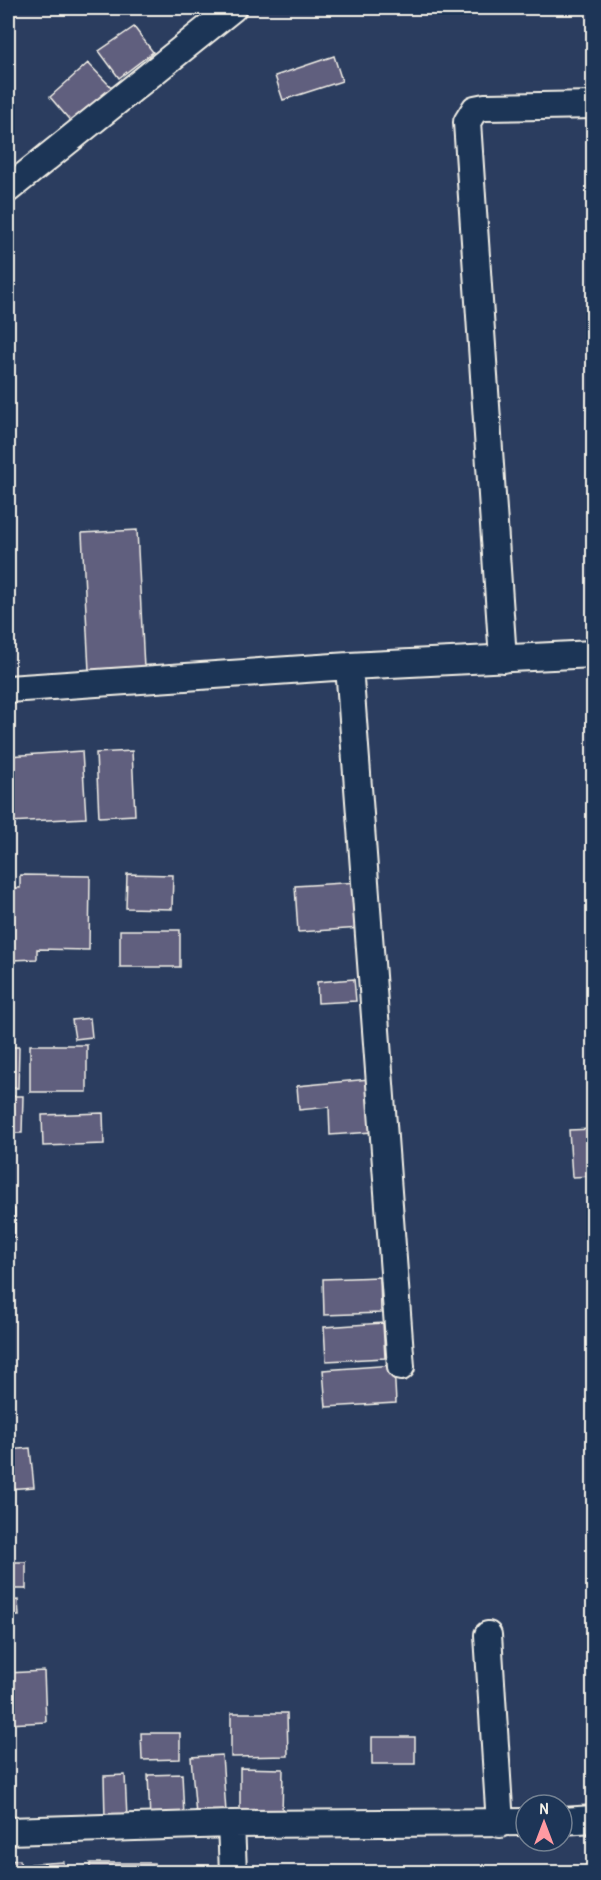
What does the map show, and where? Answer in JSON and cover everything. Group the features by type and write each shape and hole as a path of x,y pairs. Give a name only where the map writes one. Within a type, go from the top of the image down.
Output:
{"street":[{"path":"8,189 234,8"},
{"path":"503,659 467,122 475,109 486,107 594,105"},
{"path":"8,689 349,666 594,654"},
{"path":"349,666 401,1367"},
{"path":"488,1635 500,1824"},
{"path":"574,1820 594,1819"},
{"path":"8,1831 231,1824 514,1823"},
{"path":"231,1824 233,1872"}],"building":[{"path":"134,27 153,52 119,78 99,51"},
{"path":"334,56 342,81 283,100 275,76"},
{"path":"88,63 113,89 73,124 50,97"},
{"path":"137,530 144,668 89,671 82,533"},
{"path":"82,751 86,818 8,822 8,756"},
{"path":"132,751 135,815 99,817 96,753"},
{"path":"127,874 173,875 172,909 126,908"},
{"path":"20,875 90,876 89,950 37,949 37,959 12,960 10,888 20,888"},
{"path":"359,882 362,928 298,932 295,886"},
{"path":"120,930 180,930 180,967 120,967"},
{"path":"354,979 356,1001 318,1003 317,982"},
{"path":"90,1018 92,1037 75,1039 72,1020"},
{"path":"30,1045 87,1045 87,1092 30,1092"},
{"path":"8,1047 19,1047 18,1088 8,1088"},
{"path":"369,1079 372,1132 330,1135 329,1107 299,1110 297,1086"},
{"path":"8,1096 23,1096 22,1133 8,1133"},
{"path":"103,1113 104,1144 43,1146 42,1115"},
{"path":"594,1129 594,1176 572,1177 569,1130"},
{"path":"8,1208 15,1209 15,1237 8,1237"},
{"path":"8,1247 13,1247 13,1281 8,1281"},
{"path":"380,1277 381,1313 324,1315 323,1279"},
{"path":"383,1323 385,1358 326,1361 324,1327"},
{"path":"394,1365 396,1403 326,1407 323,1370"},
{"path":"30,1448 34,1487 8,1489 8,1450"},
{"path":"8,1562 26,1562 26,1589 8,1589"},
{"path":"18,1600 19,1616 8,1616 8,1601"},
{"path":"44,1671 46,1722 8,1724 8,1673"},
{"path":"231,1713 287,1713 288,1756 231,1757"},
{"path":"141,1733 180,1733 180,1759 142,1760"},
{"path":"372,1737 415,1737 415,1764 372,1764"},
{"path":"222,1755 226,1812 196,1815 191,1757"},
{"path":"240,1768 283,1769 282,1816 240,1816"},
{"path":"182,1774 184,1817 150,1819 148,1775"},
{"path":"125,1775 127,1818 105,1819 104,1776"},
{"path":"20,1860 21,1872 8,1872 8,1861"},
{"path":"64,1862 65,1872 31,1872 31,1864"},
{"path":"90,1863 154,1863 154,1872 90,1872"}]}
